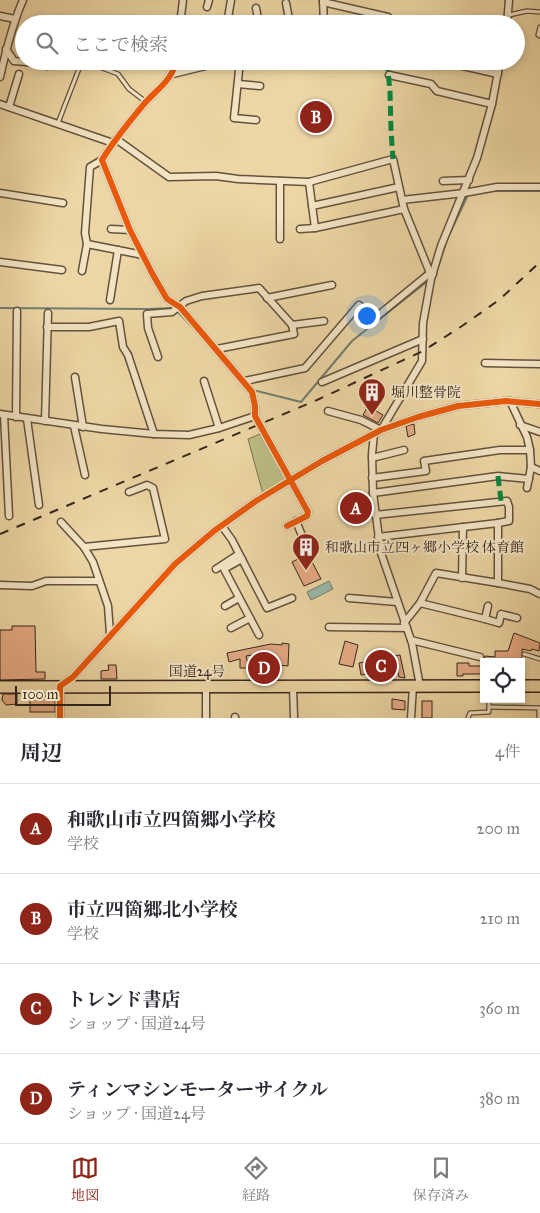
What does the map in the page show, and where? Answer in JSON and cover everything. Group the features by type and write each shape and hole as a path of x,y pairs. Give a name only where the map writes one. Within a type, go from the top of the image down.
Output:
{"highway":[{"name":"国道24号","path":"0,687 480,686"},
{"path":"525,686 540,686"}],"street":[{"path":"17,15 23,0"},
{"path":"181,15 183,0"},
{"path":"207,7 209,0"},
{"path":"228,15 231,0"},
{"path":"509,0 509,15"},
{"path":"324,15 323,1 380,15"},
{"path":"286,3 288,15"},
{"path":"256,8 257,15"},
{"path":"0,16 15,19 0,77"},
{"path":"6,49 15,61"},
{"path":"82,271 87,244 85,233 90,168 102,160 114,141 146,102 173,74 174,70"},
{"path":"173,74 189,70"},
{"path":"239,70 234,118 256,120"},
{"path":"480,70 498,74"},
{"path":"411,718 417,686 411,640 381,552 375,515 372,458 378,432 422,361 423,323 432,275 477,158 492,104 499,70"},
{"path":"9,107 19,74"},
{"path":"389,75 431,84 437,91 492,104"},
{"path":"238,84 260,86"},
{"path":"0,104 114,141 169,177 216,176 280,182 309,182 393,158 404,209 432,275"},
{"path":"102,160 130,230 167,299 217,349 223,359 251,389 255,406 254,416 308,512 307,516 287,526"},
{"path":"443,181 469,180"},
{"path":"280,182 280,239"},
{"path":"309,182 315,228"},
{"path":"312,206 399,187"},
{"path":"402,200 497,188 540,187"},
{"path":"0,193 63,203"},
{"path":"300,229 315,228 404,209"},
{"path":"111,229 130,230"},
{"path":"87,244 143,255"},
{"path":"110,300 118,250"},
{"path":"0,262 62,270"},
{"path":"244,381 305,368 359,305 375,318 432,275"},
{"path":"268,298 332,285"},
{"path":"158,357 148,328 147,314 177,309 186,301 202,296 259,288 292,325 294,334 217,349"},
{"path":"16,417 17,311"},
{"path":"45,421 48,313"},
{"path":"47,327 89,327 119,321 123,346 128,354 154,434"},
{"path":"292,325 324,321"},
{"path":"322,382 423,339"},
{"path":"485,363 540,364"},
{"path":"75,377 83,427"},
{"path":"204,382 219,428"},
{"path":"510,401 527,437 530,450 531,467 528,488"},
{"path":"60,718 60,686 73,677 175,564 222,526 290,480 378,432 418,417 458,406 510,401 540,404"},
{"path":"328,411 361,420 378,432"},
{"path":"10,516 2,414 74,426 154,434 189,435 219,428 254,416"},
{"path":"27,419 39,505"},
{"path":"520,425 540,432"},
{"path":"74,426 85,475"},
{"path":"372,458 404,450"},
{"path":"372,478 426,471 424,461 500,450 530,450"},
{"path":"531,467 540,471"},
{"path":"373,493 498,476 529,479"},
{"path":"84,547 165,539 153,488 147,485 129,492"},
{"path":"375,515 506,501 509,507 508,521 378,537"},
{"path":"296,521 305,544"},
{"path":"62,522 84,547 93,562 108,606 110,634"},
{"path":"498,523 498,582"},
{"path":"222,526 241,556 267,608 292,598"},
{"path":"462,578 463,527"},
{"path":"216,569 241,556"},
{"path":"241,556 224,569 259,635"},
{"path":"406,626 436,573 498,582 530,589 540,594"},
{"path":"0,585 32,586 46,581 99,580"},
{"path":"225,606 240,598"},
{"path":"349,598 397,602"},
{"path":"420,604 499,622 501,614 516,618"},
{"path":"485,619 488,606"},
{"path":"231,628 250,618"},
{"path":"329,627 406,626"},
{"path":"411,640 480,657"},
{"path":"206,686 206,718"},
{"path":"293,686 294,718"}],"lane":[{"path":"509,15 527,11 540,12"},
{"path":"540,27 538,35 540,36"},
{"path":"58,123 79,70"},
{"path":"107,70 118,74 129,89 146,102"},
{"path":"524,654 540,659"},
{"path":"468,718 470,713 489,712 489,703"},
{"path":"489,707 540,708 539,718"}],"green space":[{"path":"260,434 286,479 263,494 248,439"}],"shaded area":[{"path":"329,581 333,589 311,600 307,592"}],"building":[{"name":"堀川整骨院","path":"368,406 383,415 378,423 363,415"},
{"path":"414,424 415,434 408,437 406,426"},
{"name":"和歌山市立四ヶ郷小学校 体育館","path":"308,554 321,579 304,586 292,562"},
{"path":"12,626 35,626 36,672 45,672 45,679 0,680 0,630 12,630"},
{"path":"514,633 540,643 539,651 522,649 522,658 485,658 485,656 495,657 495,651 508,651"},
{"path":"345,641 358,645 353,667 339,664"},
{"path":"282,643 289,644 288,666 278,665 275,679 269,679 270,670 260,669 260,654 246,656 249,668 240,668 240,659 229,662 227,653 271,644 282,645"},
{"path":"400,655 405,678 399,677 397,669 361,675 359,663"},
{"path":"457,663 469,663 469,666 480,666 480,674 457,676"},
{"path":"108,665 116,665 117,679 101,679 101,671 109,670"},
{"path":"3,694 17,694 17,704 6,705 2,700"},
{"path":"30,696 55,696 55,712 30,712"},
{"path":"392,699 405,701 405,710 392,709"},
{"path":"422,701 432,701 432,718 422,718"}],"waterway":[{"path":"492,191 540,191"},
{"path":"436,273 448,237 468,195"},
{"path":"253,390 301,402 352,341 429,280"},
{"path":"0,308 174,308"},
{"path":"177,311 198,333"},
{"path":"219,358 229,369"}],"railway":[{"path":"0,534 317,400 423,351 499,300 540,262"}],"marked path":[{"path":"388,70 393,159"},
{"path":"498,476 501,501"}],"cycle path":[{"path":"173,70 168,79 144,104 117,138 102,160 130,230 167,299 180,307 252,392 255,416 308,512 307,516 287,526"},
{"path":"60,718 60,686 73,677 175,564 214,531 256,501 322,461 381,430 418,417 458,406 506,401 540,404"}],"place":[{"name":"市立四箇郷北小学校","path":"316,117"},
{"name":"堀川整骨院","path":"372,416"},
{"name":"和歌山市立四箇郷小学校","path":"356,508"},
{"name":"和歌山市立四ヶ郷小学校 体育館","path":"306,571"},
{"name":"トレンド書店","path":"381,666"},
{"name":"ティンマシンモーターサイクル","path":"264,668"}]}
